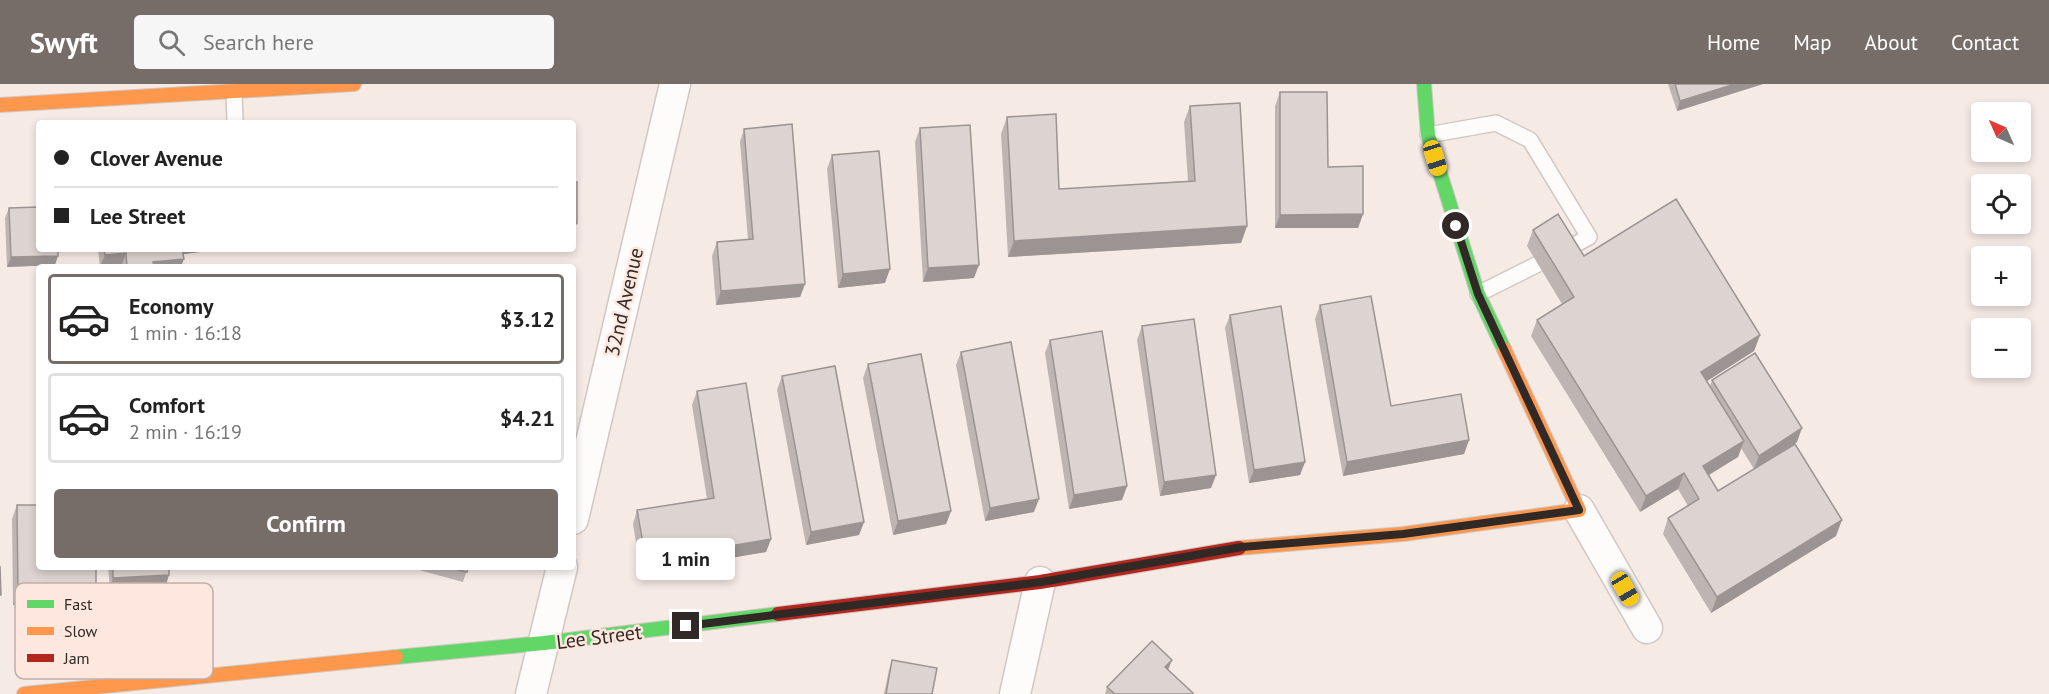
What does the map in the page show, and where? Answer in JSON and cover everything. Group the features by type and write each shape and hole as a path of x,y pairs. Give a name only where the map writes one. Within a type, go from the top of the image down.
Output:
{"street":[{"path":"0,105 68,99 354,84"},
{"name":"32nd Avenue","path":"576,506 675,84"},
{"path":"1424,84 1428,135 1478,294 1579,510 1647,628"},
{"name":"Lee Street","path":"213,676 544,644 1041,582 1242,547 1403,534 1579,510"},
{"path":"531,694 561,570"},
{"path":"1015,694 1041,582"},
{"name":"Lee Street","path":"24,694 180,679"}],"lane":[{"path":"234,92 235,120"},
{"path":"68,99 71,115"},
{"path":"1428,135 1496,123 1530,140 1589,237 1564,250"},
{"path":"1478,294 1538,264"}],"building":[{"path":"1675,84 1735,84 1680,101"},
{"path":"1280,92 1327,92 1328,167 1363,166 1363,214 1280,215"},
{"path":"1240,103 1247,226 1014,241 1007,117 1056,114 1059,189 1195,181 1190,106"},
{"path":"792,124 805,284 721,291 717,242 753,239 744,129"},
{"path":"970,125 979,265 928,268 920,128"},
{"path":"879,151 890,269 843,274 832,155"},
{"path":"576,182 577,182 576,223"},
{"path":"1676,199 1760,335 1701,372 1744,441 1703,466 1718,491 1795,444 1842,520 1717,597 1668,518 1699,499 1684,473 1646,496 1537,320 1574,297 1533,230 1558,214 1584,256"},
{"path":"36,207 36,252 58,252 58,256 11,257 9,208"},
{"path":"104,252 183,252 184,259 153,262 153,264 127,264 126,253 105,255"},
{"path":"1371,296 1391,406 1461,394 1469,440 1347,462 1320,305"},
{"path":"1281,306 1305,462 1254,470 1230,315"},
{"path":"1194,319 1216,475 1164,482 1142,326"},
{"path":"1102,331 1127,486 1074,495 1050,340"},
{"path":"1011,342 1039,499 990,508 961,352"},
{"path":"1755,353 1802,428 1759,456 1712,380"},
{"path":"921,354 951,511 898,521 868,364"},
{"path":"835,366 864,522 811,532 782,376"},
{"path":"746,383 771,539 646,560 637,510 714,498 697,391"},
{"path":"17,505 36,505 36,570 96,570 96,583 18,583"},
{"path":"113,570 169,570 169,575 113,578"},
{"path":"1152,641 1172,660 1165,667 1192,694 1115,694 1107,687"},
{"path":"892,660 937,668 932,694 886,694"}],"traffic: fast":[{"path":"1424,84 1428,135 1478,294 1504,349"},
{"path":"396,657 544,643 778,614"}],"traffic: slow":[{"path":"0,105 354,84"},
{"path":"1239,548 1403,534 1579,510 1504,349"},
{"path":"213,675 396,657"},
{"path":"24,694 175,679"}],"traffic: jam":[{"path":"778,614 1040,582 1239,548"}],"route":[{"path":"686,626 1041,582 1242,547 1403,534 1579,510 1478,294 1456,226"}]}
